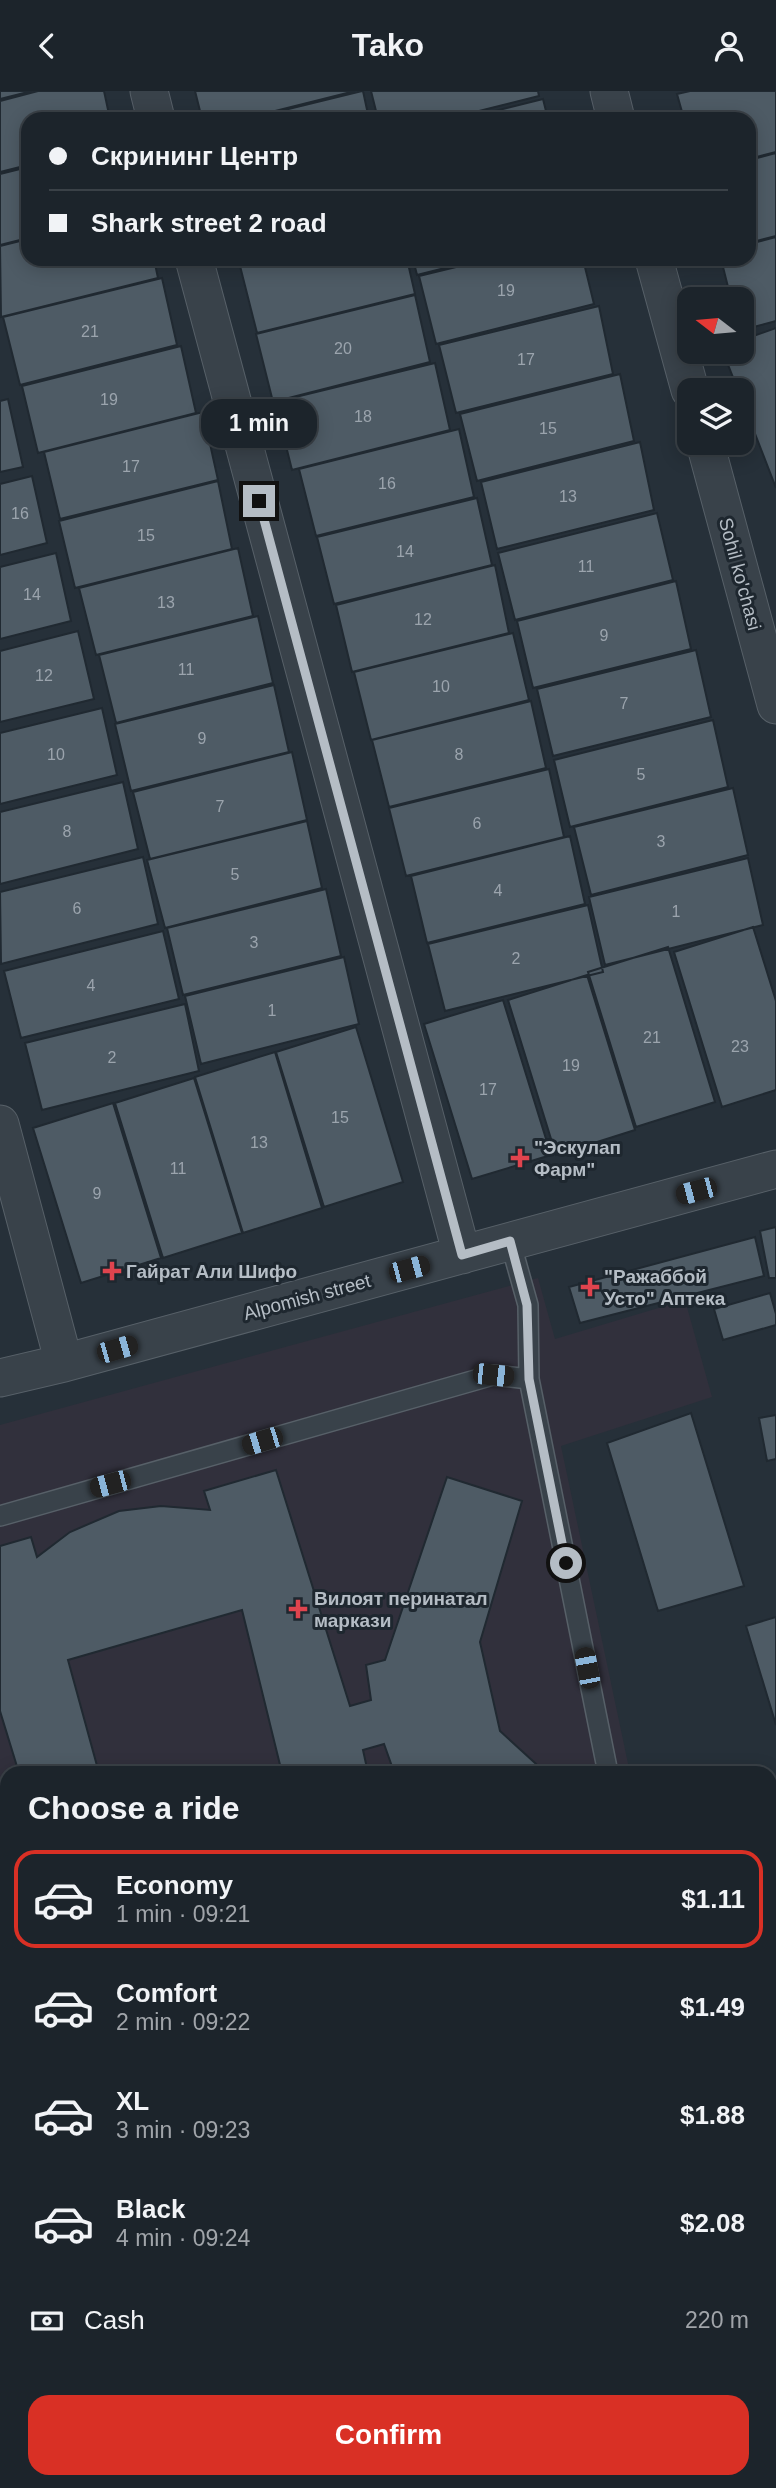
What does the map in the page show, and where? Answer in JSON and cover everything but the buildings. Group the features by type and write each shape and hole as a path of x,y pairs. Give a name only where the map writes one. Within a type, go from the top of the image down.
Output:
{"street":[{"path":"149,91 154,112"},
{"path":"609,91 614,112"},
{"path":"196,266 462,1255"},
{"path":"656,266 687,378"},
{"name":"Sohil ko'chasi","path":"708,455 776,705"},
{"path":"0,1124 64,1363"},
{"name":"Alpomish street","path":"0,1378 64,1363 776,1169"}],"lane":[{"path":"510,1241 527,1305 529,1379 607,1766"},
{"path":"0,1516 493,1375 529,1379"}],"shaded area":[{"name":"Вилоят перинатал маркази","path":"538,1278 555,1339 685,1300 712,1397 561,1446 629,1766 0,1766 0,1425"}],"place":[{"name":"\"Эскулап Фарм\"","path":"520,1158"},
{"name":"Гайрат Али Шифо","path":"112,1271"},
{"name":"\"Ражаббой Усто\" Аптека","path":"590,1287"},
{"name":"Вилоят перинатал маркази","path":"298,1609"}],"route":[{"path":"259,501 462,1255 510,1241 527,1305 529,1379 566,1563"}]}
